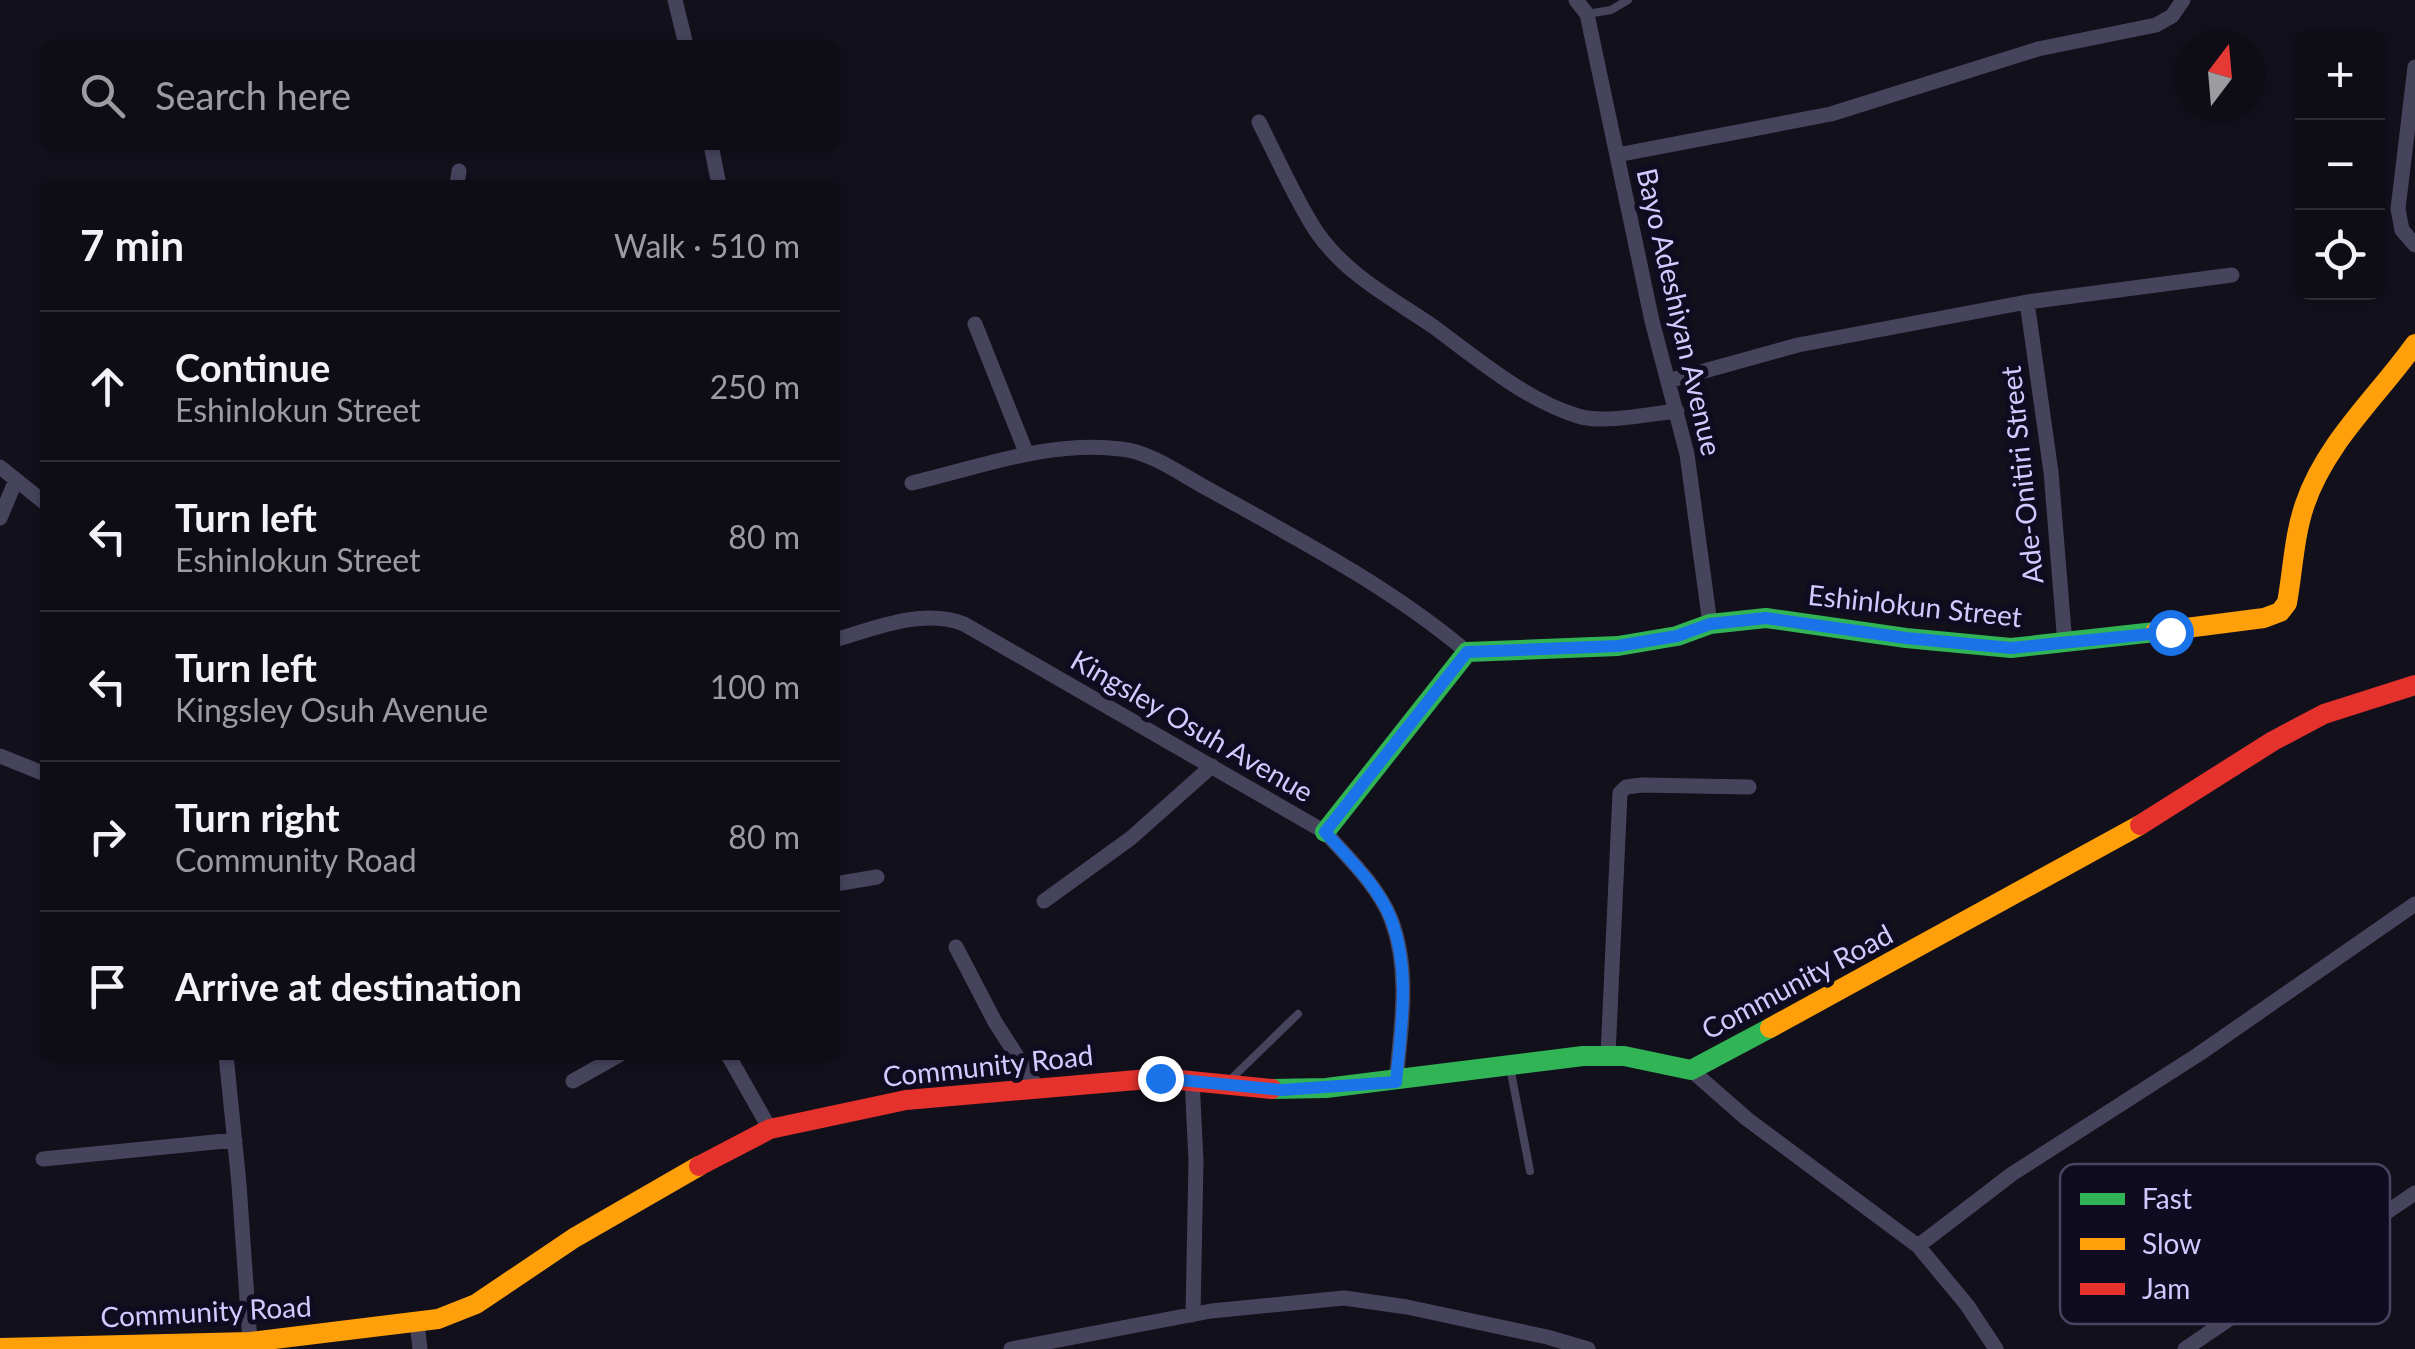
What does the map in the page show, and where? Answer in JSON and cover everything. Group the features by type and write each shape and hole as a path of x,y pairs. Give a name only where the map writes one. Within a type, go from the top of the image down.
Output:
{"street":[{"path":"674,0 685,40"},
{"path":"1576,0 1588,14"},
{"path":"1617,155 1831,114 2038,49 2156,25 2172,16 2183,0"},
{"name":"Bayo Adeshiyan Avenue","path":"1588,14 1687,454 1710,624"},
{"path":"2415,67 2398,209 2402,230 2415,244"},
{"path":"1259,122 1316,231 1351,270 1494,372 1577,416 1677,411"},
{"path":"712,150 719,180"},
{"path":"1668,381 1798,345 2027,302 2232,275"},
{"name":"Ade-Onitiri Street","path":"2027,302 2050,472 2066,644"},
{"path":"975,324 1026,452"},
{"name":"Eshinlokun Street","path":"1467,652 1618,646 1677,636 1710,624 1766,618 2011,648 2264,618 2280,612 2286,603 2311,486 2337,442 2415,344"},
{"path":"912,483 1026,452 1123,449 1145,456 1266,522 1386,593 1467,652 1325,832"},
{"path":"0,466 40,499"},
{"path":"0,518 16,480"},
{"name":"Kingsley Osuh Avenue","path":"840,639 909,620 948,618 984,633 1325,832 1370,885 1391,918 1402,965 1404,1003 1396,1082"},
{"name":"Community Road","path":"0,1348 250,1342 417,1323 476,1304 574,1238 697,1164 770,1129 906,1100 1128,1080 1192,1079 1282,1090 1396,1082 1556,1058 1608,1055 1691,1070 2167,810 2273,741 2354,702 2415,685"},
{"path":"0,756 40,772"},
{"path":"1044,902 1131,838 1212,766"},
{"path":"1608,1055 1620,793 1626,786 1642,785 1749,787"},
{"path":"840,883 878,877"},
{"path":"1918,1246 2012,1174 2199,1054 2415,904"},
{"path":"956,948 995,1022 1038,1089"},
{"path":"227,1060 250,1342"},
{"path":"573,1081 610,1060"},
{"path":"731,1060 770,1129"},
{"path":"1691,1070 1765,1133 1918,1246 1967,1305 1996,1349"},
{"path":"1192,1079 1196,1160 1193,1315"},
{"path":"44,1159 235,1140"},
{"path":"2390,1211 2415,1194"},
{"path":"1011,1349 1193,1315 1344,1298 1407,1307 1543,1343 1588,1349"},
{"path":"417,1323 420,1349"},
{"path":"2185,1349 2222,1324"}],"lane":[{"path":"1588,14 1611,10 1628,0"},
{"path":"1227,1084 1298,1014"},
{"path":"1510,1067 1530,1171"}],"traffic: fast":[{"path":"1325,832 1467,652 1618,646 1677,636 1710,624 1766,618 2011,648 2155,632"},
{"path":"1272,1089 1326,1088 1583,1056 1624,1056 1691,1070 1770,1028"}],"traffic: slow":[{"path":"2155,632 2264,618 2280,612 2287,603 2298,528 2314,481 2339,440 2415,344"},
{"path":"1770,1028 2140,825"},
{"path":"0,1348 250,1342 438,1319 476,1304 574,1238 699,1166"}],"traffic: jam":[{"path":"2140,825 2273,741 2324,714 2415,685"},
{"path":"699,1166 770,1129 906,1100 1160,1078 1272,1089"}],"route":[{"path":"1160,1078 1282,1090 1396,1082 1404,1003 1402,965 1391,918 1370,885 1325,832 1467,652 1618,646 1677,636 1710,624 1766,618 2011,648 2170,632"}]}
